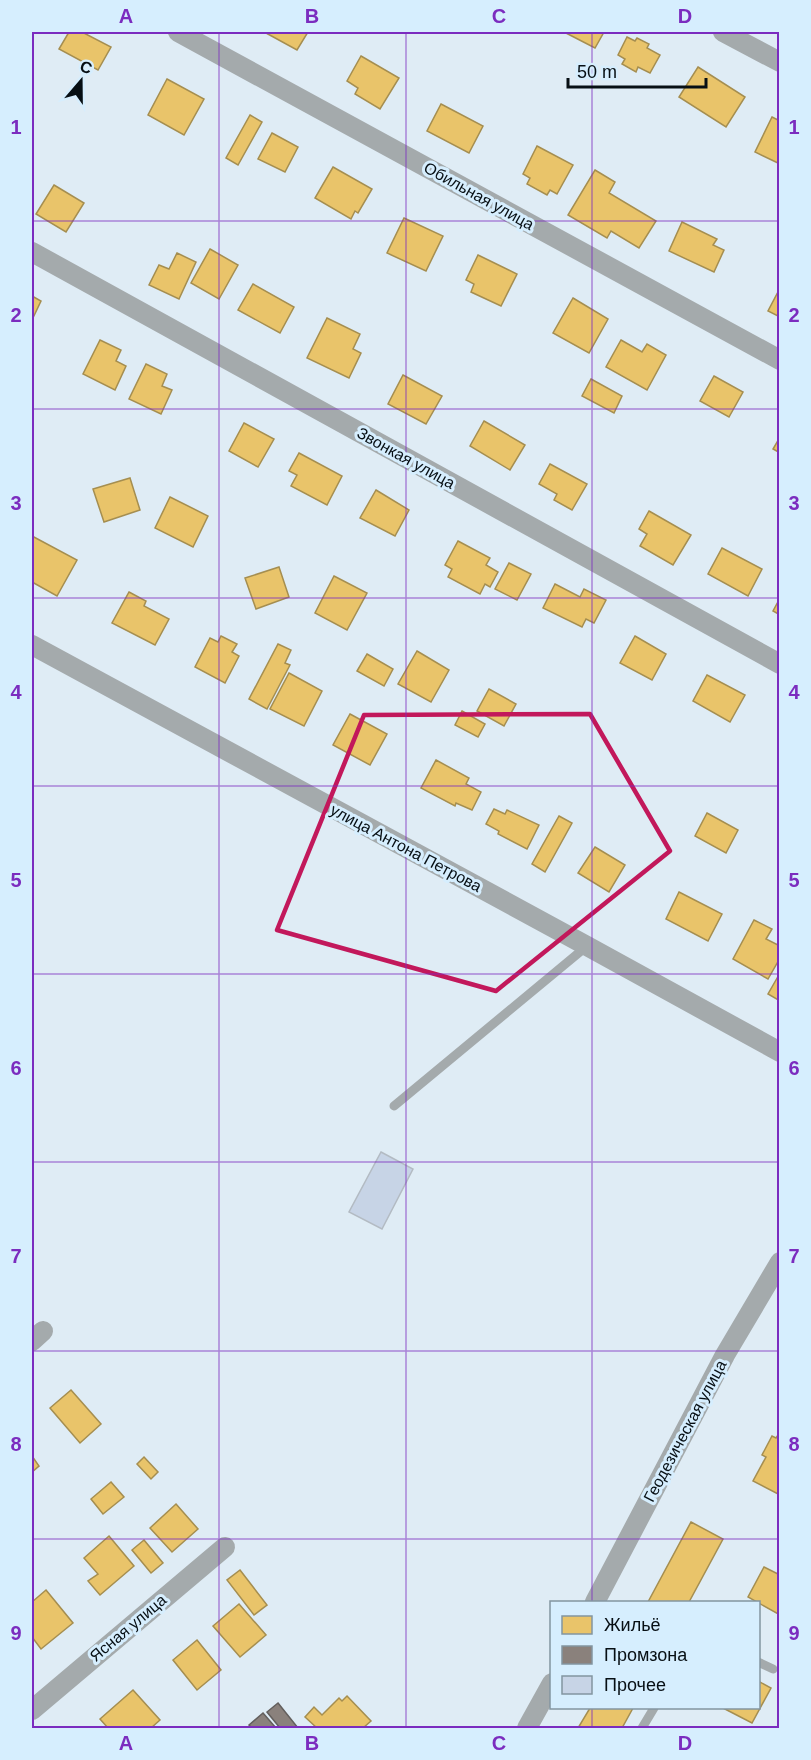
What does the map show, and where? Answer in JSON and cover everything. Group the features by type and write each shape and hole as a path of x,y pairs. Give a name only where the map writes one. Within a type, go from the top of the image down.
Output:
{"street":[{"name":"Обильная улица","path":"178,32 780,360"},
{"path":"723,32 780,62"},
{"name":"Звонкая улица","path":"32,252 780,664"},
{"name":"улица Антона Петрова","path":"32,645 780,1052"},
{"name":"Геодезическая улица","path":"595,1601 725,1355 780,1262"},
{"name":"Ясная улица","path":"32,1710 225,1546"},
{"path":"527,1728 550,1687"}],"lane":[{"path":"394,1106 587,946"},
{"path":"760,1662 773,1669"},
{"path":"642,1728 653,1709"}],"highlighted area":[{"path":"590,714 670,851 496,991 277,930 364,715"}],"building: Жильё":[{"path":"69,32 82,32 111,47 98,70 59,49"},
{"path":"267,32 308,32 297,50"},
{"path":"564,32 604,32 595,48"},
{"path":"627,37 635,41 637,38 649,44 647,48 660,55 650,73 638,67 636,72 622,64 625,59 618,55"},
{"path":"361,56 399,78 380,109 355,94 358,88 347,81"},
{"path":"698,67 745,97 726,127 679,97"},
{"path":"167,79 204,99 184,135 148,115"},
{"path":"441,104 483,126 469,153 427,131"},
{"path":"250,115 262,122 238,165 226,158"},
{"path":"772,117 780,121 780,164 755,152"},
{"path":"272,133 298,147 285,172 258,159"},
{"path":"537,146 573,165 557,194 550,190 547,195 527,184 530,178 523,174"},
{"path":"333,167 372,189 358,213 355,211 351,219 315,198"},
{"path":"595,170 615,182 609,193 656,221 639,248 611,231 607,238 568,215"},
{"path":"54,185 84,203 66,232 36,214"},
{"path":"404,218 443,236 426,271 387,253"},
{"path":"682,222 717,239 713,245 724,250 714,272 669,251"},
{"path":"210,249 238,265 219,299 191,283"},
{"path":"177,253 196,262 179,299 149,285 159,265 169,269"},
{"path":"478,255 517,274 501,306 471,292 474,284 466,280"},
{"path":"253,284 294,307 280,333 238,310"},
{"path":"780,288 780,317 768,311"},
{"path":"32,296 41,301 32,320"},
{"path":"573,298 608,319 589,353 553,333"},
{"path":"327,318 360,334 353,349 361,353 349,378 307,358"},
{"path":"100,340 121,350 116,361 126,366 115,390 83,374"},
{"path":"621,340 642,352 647,344 666,355 647,390 606,367"},
{"path":"146,364 167,374 162,386 172,390 161,414 129,399"},
{"path":"403,375 442,396 426,424 388,404"},
{"path":"714,376 743,392 729,417 700,401"},
{"path":"591,379 622,396 614,413 582,396"},
{"path":"484,421 525,445 510,470 470,446"},
{"path":"244,423 274,439 258,467 229,451"},
{"path":"780,437 780,453 773,449"},
{"path":"299,453 342,476 327,505 291,486 297,475 289,471"},
{"path":"550,464 587,484 572,510 554,500 557,494 539,484"},
{"path":"130,478 140,510 104,522 93,489"},
{"path":"376,490 409,510 395,536 360,518"},
{"path":"170,497 208,516 193,547 155,528"},
{"path":"649,511 691,535 673,565 640,546 647,534 639,529"},
{"path":"32,536 77,560 57,596 32,582"},
{"path":"458,541 490,558 486,565 498,572 490,587 485,584 480,594 448,577 452,569 445,565"},
{"path":"722,548 762,569 748,596 708,574"},
{"path":"509,563 531,574 517,600 495,589"},
{"path":"279,567 289,597 256,609 245,578"},
{"path":"334,576 367,593 347,630 315,613"},
{"path":"555,584 580,597 584,589 606,600 594,623 586,619 582,627 543,608"},
{"path":"129,592 146,601 144,606 169,619 155,645 112,623"},
{"path":"780,598 780,615 773,611"},
{"path":"221,636 237,644 232,652 239,656 225,683 195,667 210,638 218,642"},
{"path":"635,636 666,654 652,680 620,663"},
{"path":"278,644 291,650 285,663 290,665 267,709 249,699"},
{"path":"417,651 449,670 431,702 398,684"},
{"path":"367,654 393,669 384,686 357,671"},
{"path":"289,673 322,691 304,726 270,709"},
{"path":"707,675 745,695 730,722 693,701"},
{"path":"489,689 516,704 504,726 477,711"},
{"path":"462,711 485,724 478,737 455,725"},
{"path":"350,714 387,734 370,765 333,745"},
{"path":"436,760 469,778 466,784 481,792 472,810 456,803 455,806 421,788"},
{"path":"494,809 505,814 507,810 539,825 527,849 498,834 499,831 486,824"},
{"path":"707,813 738,830 726,853 695,836"},
{"path":"559,816 572,823 545,872 532,864"},
{"path":"595,847 625,865 609,892 578,873"},
{"path":"679,892 722,914 708,941 666,919"},
{"path":"754,920 772,929 766,939 780,946 780,958 768,979 733,959"},
{"path":"780,973 780,1001 768,994"},
{"path":"71,1390 101,1424 80,1443 50,1408"},
{"path":"780,1432 780,1495 753,1481 766,1457 762,1455 772,1436 776,1438"},
{"path":"32,1456 39,1466 32,1472"},
{"path":"144,1457 158,1472 151,1479 137,1464"},
{"path":"111,1482 124,1497 103,1514 91,1499"},
{"path":"176,1504 198,1529 172,1552 150,1528"},
{"path":"691,1522 723,1539 690,1601 649,1601"},
{"path":"109,1536 134,1566 100,1595 88,1581 98,1574 84,1558"},
{"path":"144,1540 163,1563 151,1573 132,1550"},
{"path":"764,1567 780,1575 780,1615 760,1604 760,1601 748,1597"},
{"path":"240,1570 267,1605 254,1615 227,1580"},
{"path":"46,1590 73,1623 41,1649 32,1637 32,1602"},
{"path":"239,1604 266,1635 240,1657 213,1626"},
{"path":"197,1640 221,1670 197,1690 173,1660"},
{"path":"760,1682 771,1688 760,1708"},
{"path":"133,1690 160,1720 151,1728 108,1728 100,1719"},
{"path":"347,1696 371,1721 363,1728 317,1728 305,1717 314,1707 322,1715 339,1698 342,1701"},
{"path":"589,1709 632,1709 622,1728 578,1728"},
{"path":"725,1709 760,1709 752,1723"}],"building: Промзона":[{"path":"278,1703 298,1728 280,1728 267,1712"},
{"path":"263,1713 276,1728 252,1728 249,1725"}],"building: Прочее":[{"path":"381,1152 413,1169 382,1229 349,1212"}]}
